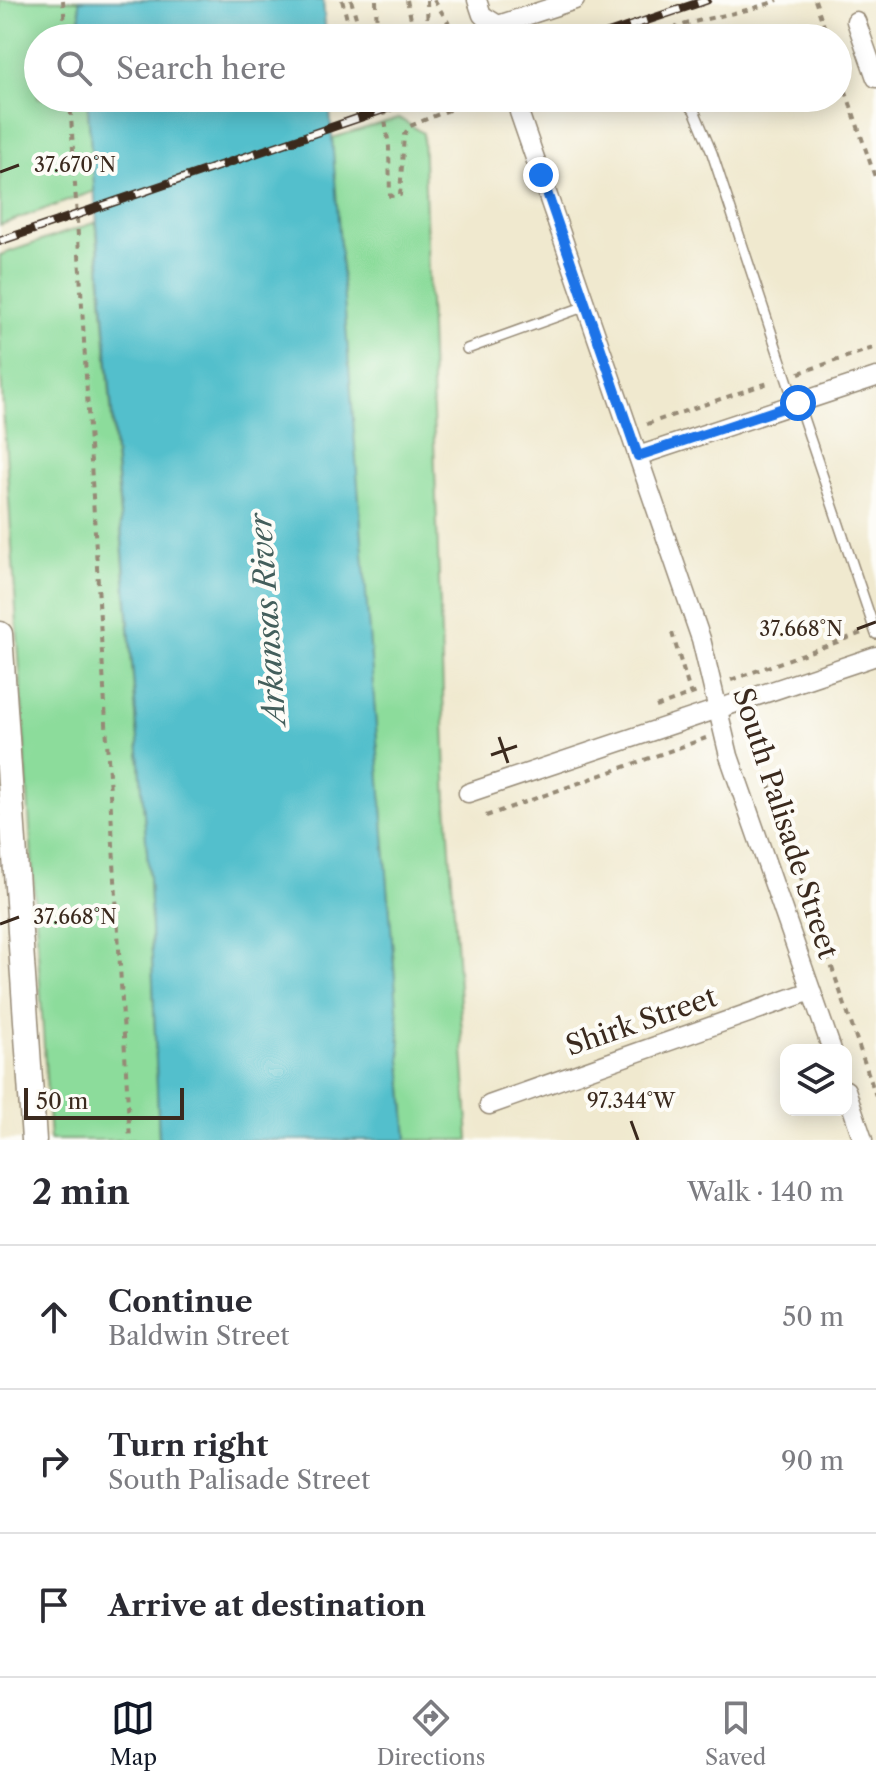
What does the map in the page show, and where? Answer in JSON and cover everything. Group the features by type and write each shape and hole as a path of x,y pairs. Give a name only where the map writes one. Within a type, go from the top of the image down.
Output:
{"main road":[{"path":"0,634 7,847 34,1140"}],"street":[{"path":"477,0 482,15 496,24"},
{"path":"501,24 575,0"},
{"path":"856,21 876,78"},
{"name":"South Palisade Street","path":"519,112 701,639 723,732 830,1044"},
{"path":"638,456 876,377"},
{"path":"468,793 876,656"},
{"name":"Shirk Street","path":"489,1105 811,991"},
{"path":"852,1107 864,1140"}],"lane":[{"path":"695,112 712,153 875,631"},
{"path":"467,349 586,306"}],"path":[{"path":"63,0 65,24"},
{"path":"342,0 348,24"},
{"path":"351,0 358,24"},
{"path":"376,0 377,24"},
{"path":"407,0 412,24"},
{"path":"427,0 428,24"},
{"path":"434,0 449,24"},
{"path":"690,24 737,14 778,0"},
{"path":"815,0 823,24"},
{"path":"852,109 876,180"},
{"path":"71,112 130,1140"},
{"path":"384,112 389,147 390,196 400,195 404,135 410,126 444,112"},
{"path":"645,424 876,347"},
{"path":"646,710 875,631"},
{"path":"672,633 705,739"},
{"path":"728,665 876,1096"},
{"path":"486,816 748,724"}],"green space":[{"path":"0,0 79,0 81,24 24,24 24,112 88,112 95,191 0,225"},
{"path":"399,118 423,133 447,804 469,1140 407,1140 336,201 332,138"},
{"path":"96,222 149,876 159,1140 50,1140 0,359 0,255"}],"water":[{"path":"79,0 323,0 325,24 81,24"},
{"name":"Arkansas River","path":"88,112 330,112 407,1140 159,1140 149,876"}],"railway":[{"path":"636,24 707,0"},
{"path":"0,241 376,112"}],"route":[{"path":"541,175 638,456 798,403"}]}
